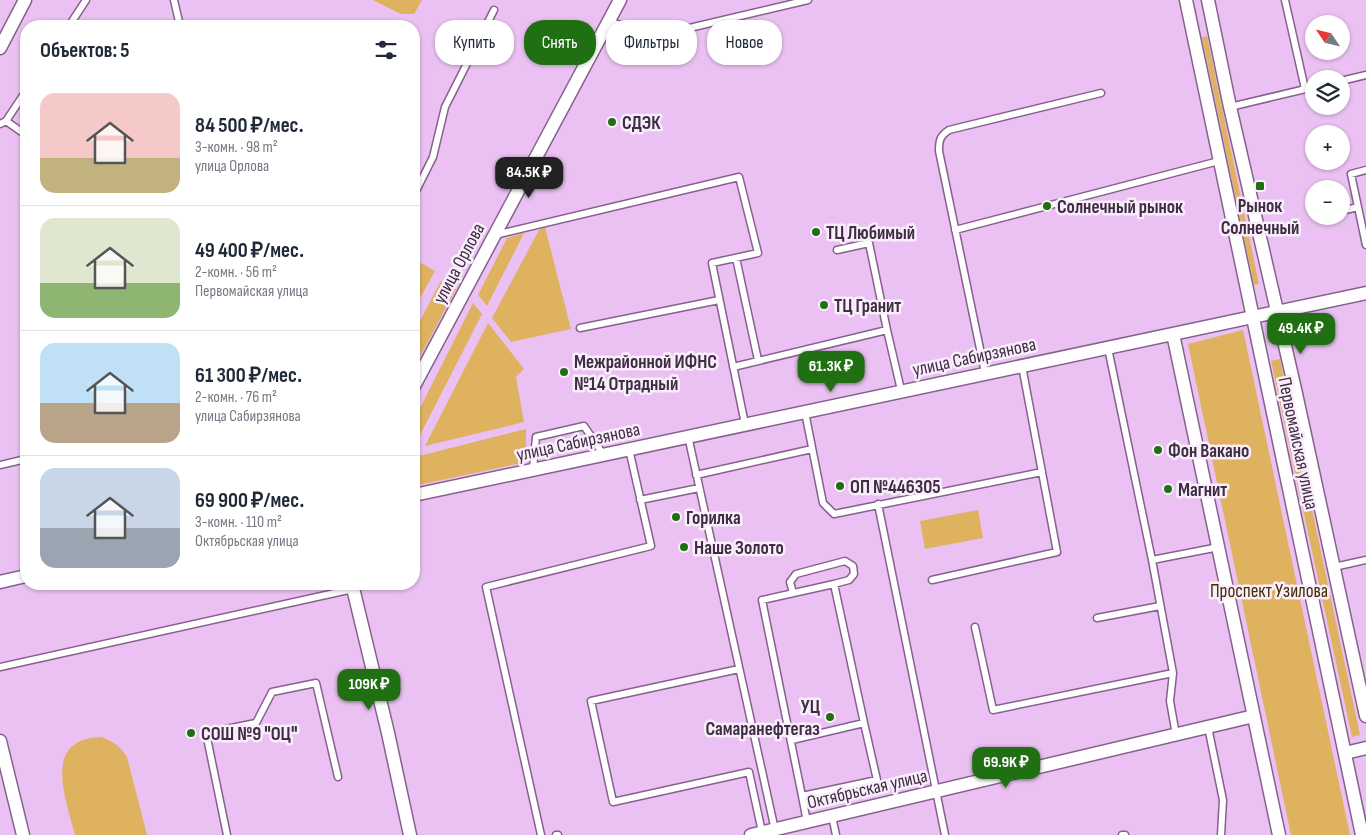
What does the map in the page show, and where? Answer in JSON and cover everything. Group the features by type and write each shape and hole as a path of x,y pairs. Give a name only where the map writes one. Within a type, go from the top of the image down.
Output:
{"street":[{"path":"0,48 25,0"},
{"name":"улица Орлова","path":"610,20 620,0"},
{"name":"Первомайская улица","path":"1186,0 1362,835"},
{"name":"Первомайская улица","path":"1208,0 1230,107 1366,716"},
{"name":"улица Орлова","path":"420,375 606,27"},
{"path":"1193,35 1214,30"},
{"name":"улица Сабирзянова","path":"420,494 1366,292"},
{"path":"1173,334 1279,835"},
{"path":"0,582 20,577"},
{"path":"353,590 410,835"},
{"name":"Октябрьская улица","path":"763,832 1254,716"},
{"path":"0,741 23,835"},
{"path":"1345,753 1366,748"}],"lane":[{"path":"73,20 86,0"},
{"path":"174,0 179,20"},
{"path":"697,26 808,0"},
{"path":"1230,107 1305,90 1285,0"},
{"path":"420,183 433,157 445,107 494,10"},
{"path":"1350,79 1366,76"},
{"path":"985,373 938,151 941,135 949,130 1101,93"},
{"path":"20,99 3,123 20,132"},
{"path":"955,230 1219,161"},
{"path":"1366,170 1351,174 1366,245"},
{"path":"494,236 739,177 758,253 712,263 745,424"},
{"path":"1350,209 1358,207"},
{"path":"837,250 868,242 901,390"},
{"path":"736,258 758,360"},
{"path":"580,328 719,300"},
{"path":"733,367 887,330"},
{"path":"1108,348 1152,560 1173,673 1170,701 1176,734"},
{"path":"932,580 1057,552 1022,366"},
{"path":"805,412 823,503 834,514 1042,472"},
{"path":"533,469 536,437 584,426 603,454"},
{"path":"688,436 739,670 763,832"},
{"path":"541,835 486,586 651,546 629,449"},
{"path":"696,475 812,449"},
{"path":"0,465 20,460"},
{"path":"640,500 699,488"},
{"path":"878,504 945,835"},
{"path":"1152,560 1219,547"},
{"path":"1334,567 1366,560"},
{"path":"793,594 790,582 796,574 845,561 853,566 854,574 849,580 793,594 762,600 792,740 807,822"},
{"path":"802,796 877,780 834,584"},
{"path":"0,667 335,590"},
{"path":"1097,618 1160,606"},
{"path":"975,627 993,710 1173,673"},
{"path":"739,670 592,701 613,802 750,772 763,832"},
{"path":"227,835 206,733 256,723 272,692 316,683 338,777"},
{"path":"792,740 864,724"},
{"path":"1208,727 1223,800 1221,835"},
{"path":"832,816 836,835"}],"green space":[{"path":"373,0 422,0 414,14 401,14"},
{"path":"1207,36 1259,284 1254,285 1202,37"},
{"path":"545,227 571,329 511,342 492,318 539,230"},
{"path":"524,233 487,306 478,295 507,238"},
{"path":"420,262 435,271 420,298"},
{"path":"441,281 456,289 420,357 420,321"},
{"path":"473,303 482,314 420,435 420,408"},
{"path":"488,323 524,369 516,377 524,422 425,446"},
{"name":"Проспект Узилова","path":"1243,330 1350,835 1291,835 1188,344"},
{"path":"1280,359 1360,735 1352,737 1271,361"},
{"path":"526,429 526,462 420,485 420,456"},
{"path":"978,510 983,538 925,549 920,521"},
{"path":"101,737 116,744 127,757 147,835 75,835 63,789 62,773 64,759 70,748 82,740"}],"place":[{"name":"СДЭК","path":"612,122"},
{"name":"Рынок Солнечный","path":"1260,186"},
{"name":"Солнечный рынок","path":"1047,206"},
{"name":"ТЦ Любимый","path":"816,232"},
{"name":"ТЦ Гранит","path":"824,305"},
{"name":"Межрайонной ИФНС №14 Отрадный","path":"564,372"},
{"name":"Фон Вакано","path":"1158,450"},
{"name":"ОП №446305","path":"840,486"},
{"name":"Магнит","path":"1168,489"},
{"name":"Горилка","path":"676,517"},
{"name":"Наше Золото","path":"684,547"},
{"name":"УЦ Самаранефтегаз","path":"830,717"},
{"name":"СОШ №9 \"ОЦ\"","path":"191,733"}]}
